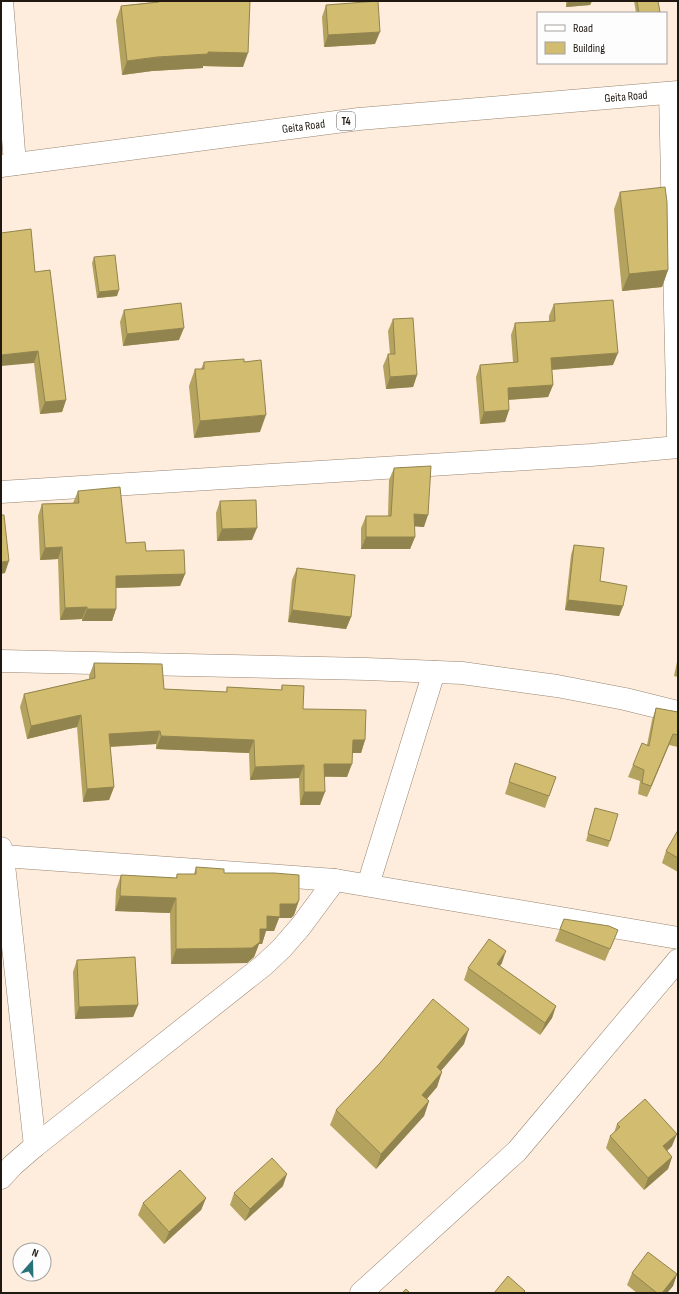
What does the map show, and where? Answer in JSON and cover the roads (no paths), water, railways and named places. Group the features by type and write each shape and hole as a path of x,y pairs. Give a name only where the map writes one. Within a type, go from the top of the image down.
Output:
{"main road":[{"path":"2,1 8,165"},
{"path":"674,92 678,435"},
{"name":"Geita Road","path":"8,165 359,119 674,92"},
{"path":"1,492 591,454 678,447"},
{"path":"1,661 367,669 462,673 558,686 625,699 678,712"},
{"path":"368,885 434,672"},
{"path":"35,1146 4,897 2,852 335,880 678,938"},
{"path":"1,1178 13,1165 35,1146 264,965 282,948 301,926 335,880"},
{"path":"361,1293 517,1151 678,960"}]}
